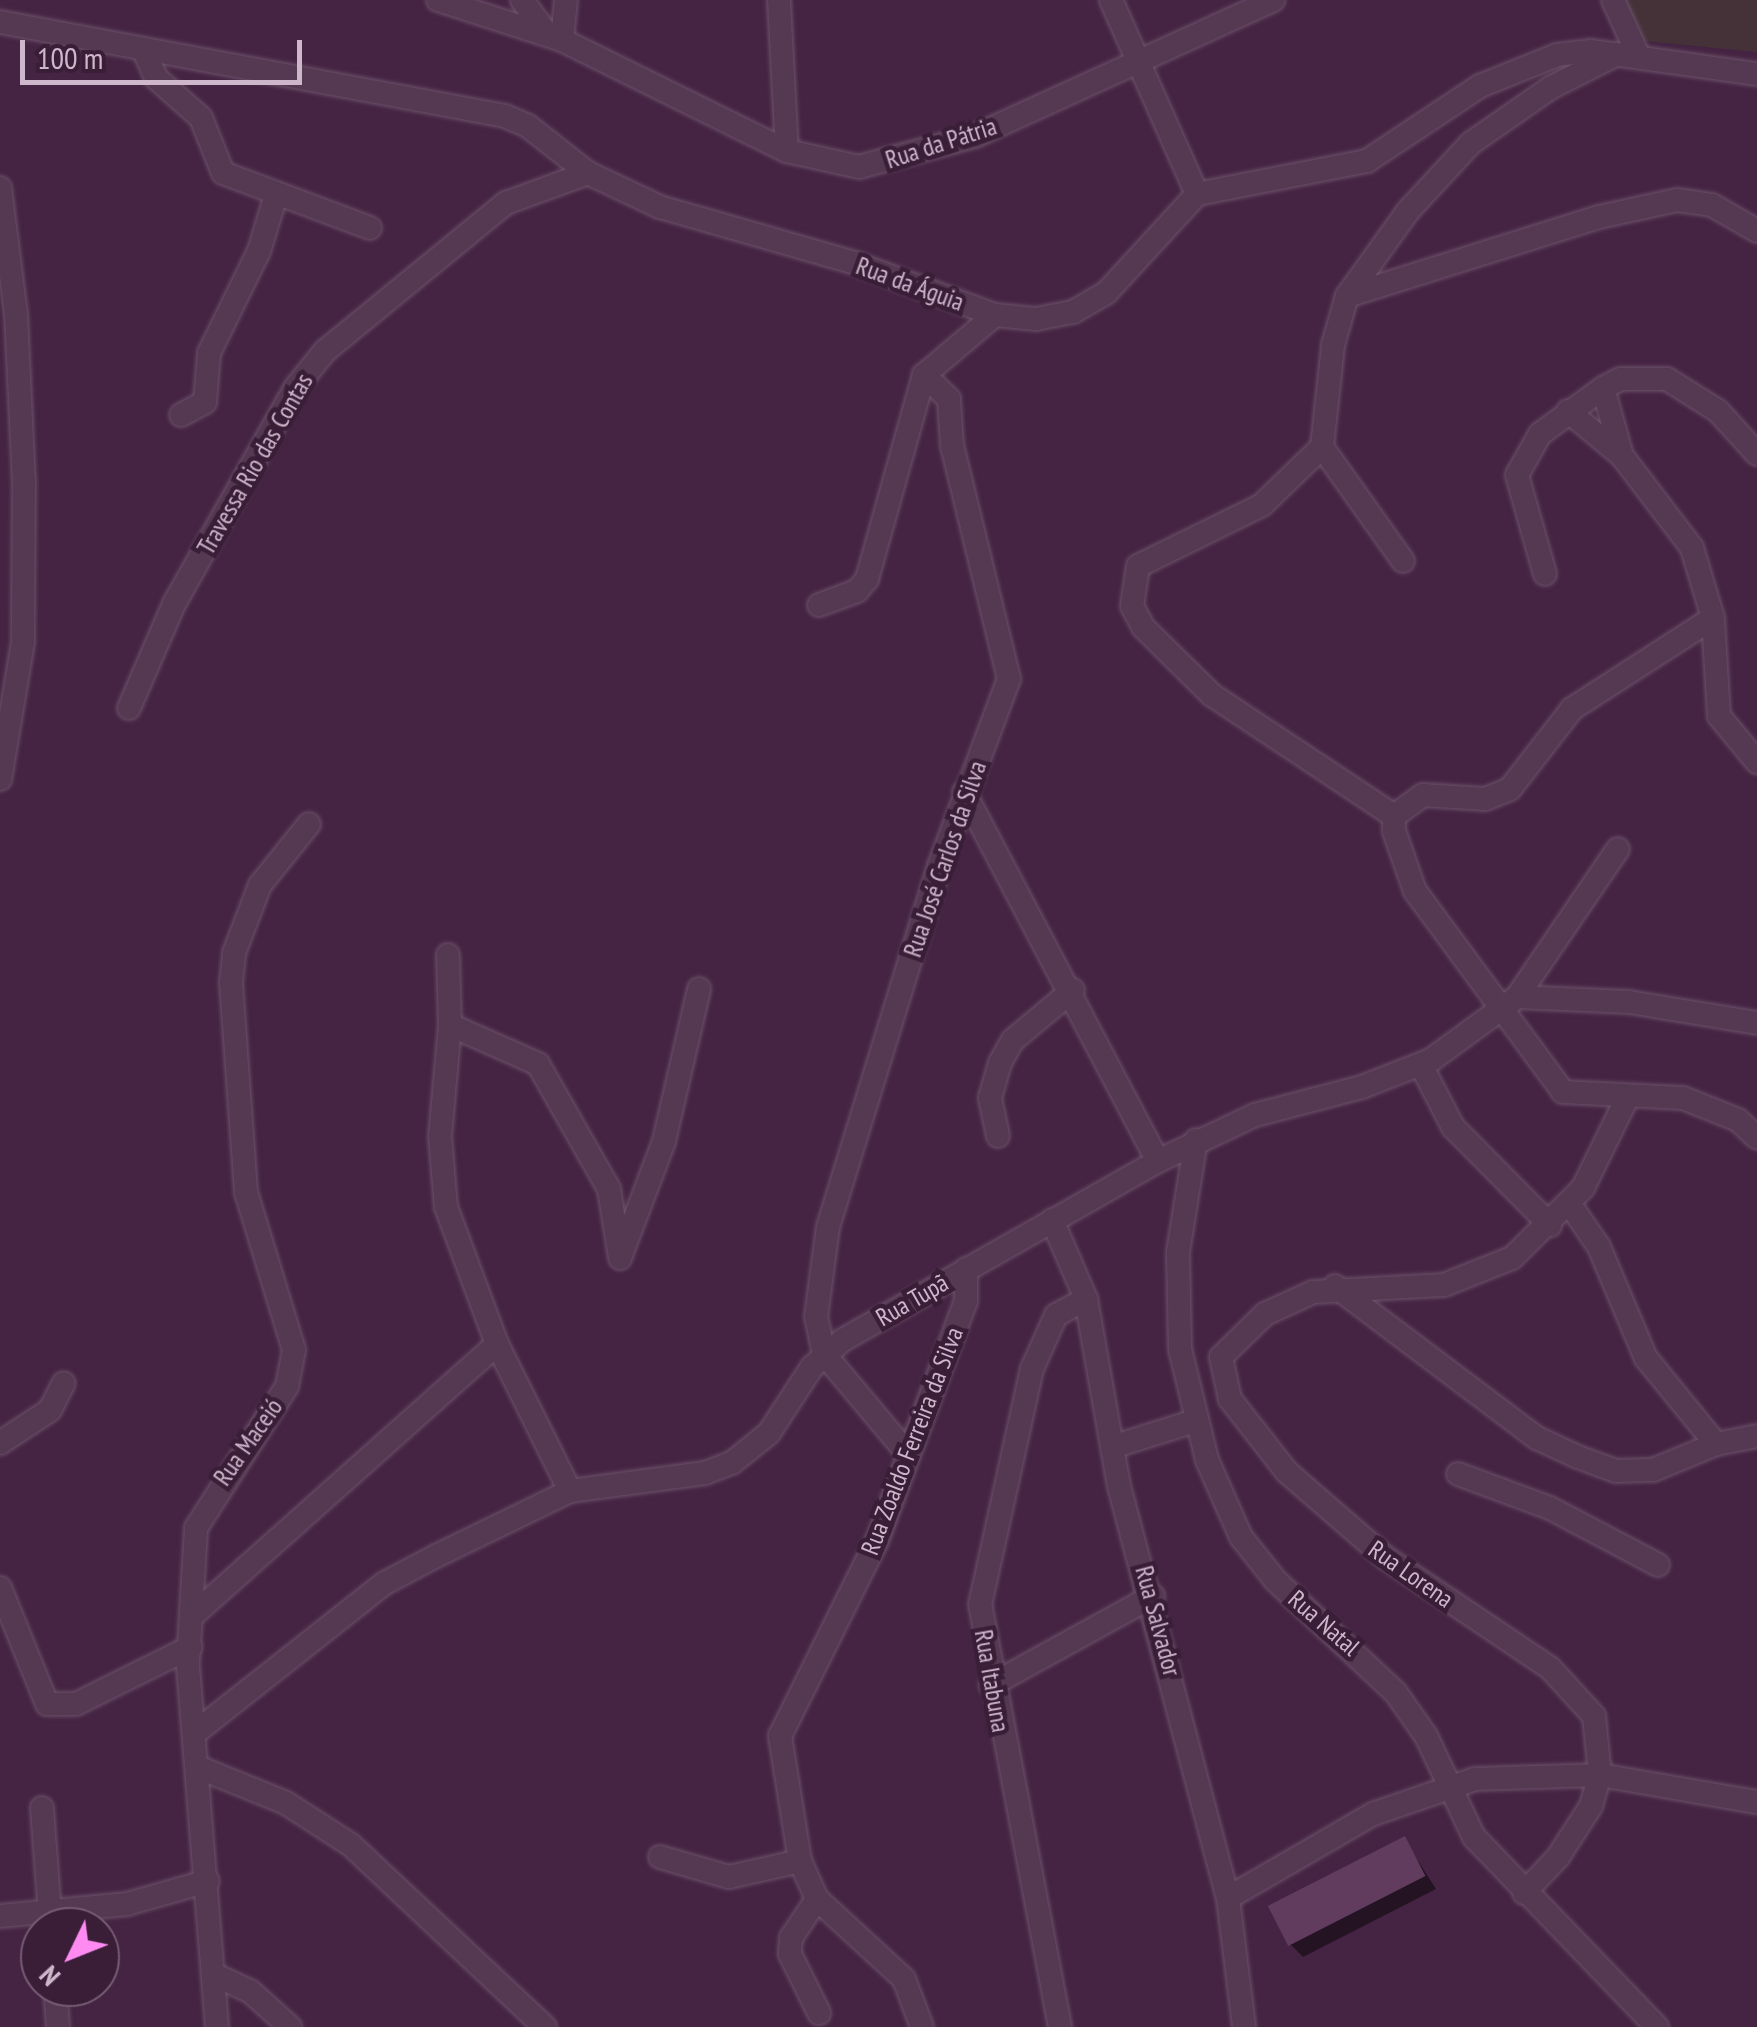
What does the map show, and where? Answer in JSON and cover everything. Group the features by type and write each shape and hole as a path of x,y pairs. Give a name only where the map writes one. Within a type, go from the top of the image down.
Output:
{"street":[{"name":"Rua da Pátria","path":"438,0 554,36 787,151 822,164 891,162 975,136 1272,0"},
{"path":"522,0 554,36 566,0"},
{"path":"779,0 787,151"},
{"path":"1111,0 1141,60 1196,194 1345,169 1526,64 1591,51 1757,74"},
{"path":"1613,0 1628,55"},
{"name":"Rua da Águia","path":"0,22 426,105 484,110 528,126 588,173 660,207 855,263 994,315 1036,319 1073,312 1108,292 1196,194"},
{"path":"145,53 156,78 201,118 216,166 276,196 370,228"},
{"path":"1628,55 1550,88 1470,143 1408,211 1347,296 1333,345 1322,447 1262,505 1138,566 1132,606 1143,627 1212,695 1394,816 1414,890 1510,1002 1563,1092 1682,1098 1738,1120 1757,1138"},
{"name":"Travessa Rio das Contas","path":"130,708 174,604 296,387 325,351 506,203 588,173"},
{"path":"0,188 24,642 0,779"},
{"path":"180,415 205,402 208,353 253,266 276,196"},
{"path":"1347,296 1599,217 1677,200 1712,205 1757,231"},
{"path":"820,605 857,591 867,579 924,375 994,315"},
{"name":"Rua José Carlos da Silva","path":"824,1354 816,1317 828,1227 964,792 1006,697 1008,662 976,560 952,446 949,399 924,375"},
{"path":"1545,574 1517,475 1540,434 1602,388 1622,379 1667,380 1718,412 1757,454"},
{"path":"1602,388 1622,456"},
{"path":"1568,411 1622,456 1692,548 1713,618 1719,716 1757,762"},
{"path":"1322,447 1402,561"},
{"path":"1394,816 1423,795 1485,799 1510,789 1572,709 1713,618"},
{"path":"964,792 1073,990 1158,1161"},
{"name":"Rua Maceió","path":"217,2027 191,1648 202,1512 293,1368 288,1327 246,1192 231,983 234,953 260,885 309,824"},
{"name":"Rua Tupã","path":"196,1732 386,1583 570,1491 705,1473 733,1462 770,1433 824,1354 1196,1140 1255,1115 1362,1088 1420,1064 1510,1002 1618,849"},
{"path":"448,955 450,1026 440,1176 455,1240 497,1344 570,1491"},
{"path":"450,1026 538,1064 610,1189 620,1258 664,1141 699,990"},
{"path":"998,1136 990,1098 1000,1063 1013,1040 1073,990"},
{"path":"1510,1002 1630,1002 1757,1024"},
{"path":"1420,1064 1453,1127 1550,1224"},
{"path":"1336,1286 1444,1285 1512,1258 1569,1203 1610,1139 1627,1098"},
{"name":"Rua Natal","path":"1196,1140 1177,1305 1196,1421 1240,1536 1276,1582 1396,1692 1426,1736 1446,1787 1474,1837 1657,2027"},
{"path":"1569,1203 1599,1247 1646,1358 1716,1444"},
{"name":"Rua Salvador","path":"1052,1220 1086,1299 1112,1447 1228,1898 1244,2027"},
{"name":"Rua Zoaldo Ferreira da Silva","path":"922,2027 904,1980 817,1899 800,1861 780,1736 784,1716 877,1541 966,1302 966,1269"},
{"path":"1336,1286 1536,1438 1578,1457 1635,1472 1716,1444 1757,1436"},
{"name":"Rua Lorena","path":"1336,1286 1265,1314 1234,1338 1221,1357 1230,1399 1287,1472 1333,1517 1550,1668 1579,1696 1598,1729 1600,1775 1579,1828 1524,1893"},
{"name":"Rua Itabuna","path":"1060,2027 991,1685 980,1605 1020,1413 1046,1332 1056,1315 1086,1299"},
{"path":"193,1615 497,1344"},
{"path":"824,1354 908,1454"},
{"path":"0,1443 50,1410 64,1384"},
{"path":"1112,1447 1196,1421"},
{"path":"1458,1474 1550,1508 1658,1565"},
{"path":"0,1588 47,1704 76,1704 191,1648"},
{"path":"991,1685 1153,1596"},
{"path":"200,1768 286,1804 352,1845 546,2027"},
{"path":"1228,1898 1373,1814 1446,1787 1492,1777 1600,1775 1757,1802"},
{"path":"42,1808 49,1907"},
{"path":"660,1857 729,1877 800,1861"},
{"path":"105,1907 208,1881"},
{"path":"817,1899 791,1938 790,1954 820,2013"},
{"path":"215,1975 250,1991 290,2027"}],"shaded area":[{"path":"1625,0 1757,0 1757,52 1644,41"}],"building":[{"path":"1405,1836 1425,1876 1288,1946 1268,1906"}]}
